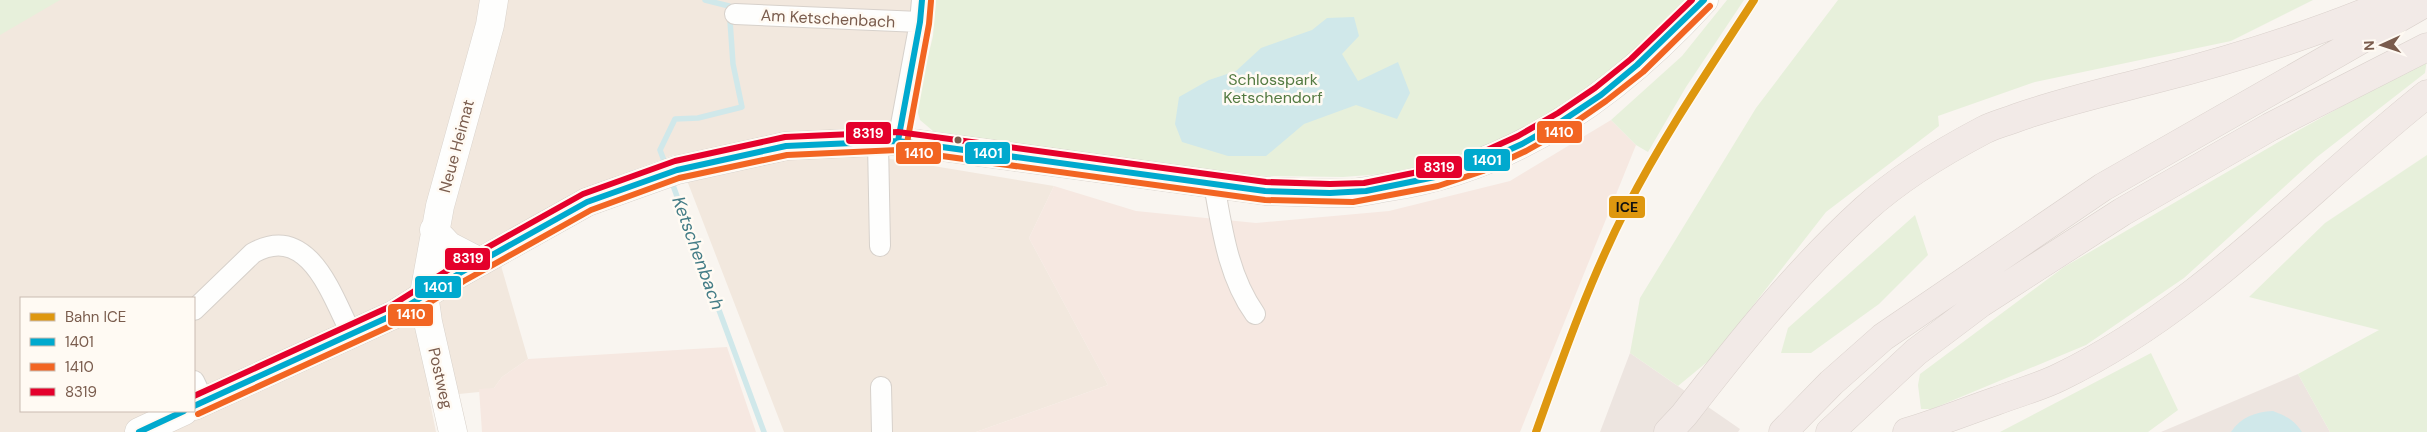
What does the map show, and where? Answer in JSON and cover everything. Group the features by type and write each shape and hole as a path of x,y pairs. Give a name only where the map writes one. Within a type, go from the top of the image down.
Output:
{"highway":[{"path":"1668,432 1789,286 1865,209 1908,176 1986,129 2046,108 2228,60 2310,34 2395,0"},
{"path":"1783,432 1831,383 1883,337 2079,203 2103,187 2427,2"},
{"path":"1830,432 1916,352 1989,298 2122,212 2270,127 2427,47"},
{"path":"1910,431 2059,378 2156,321 2228,267 2377,134 2427,94"}],"street":[{"name":"Neue Heimat","path":"424,294 434,230 490,25 494,0"},
{"path":"880,246 888,142 920,22 922,0"},
{"path":"195,400 393,315 424,294 587,202 668,173 786,146 840,142 888,142 1265,191 1354,193 1420,183 1474,166 1535,138 1593,101 1646,60 1704,0"},
{"name":"Am Ketschenbach","path":"735,14 920,22"},
{"path":"1214,184 1223,238 1233,272 1244,299 1255,314"},
{"path":"434,230 449,246 480,262"},
{"path":"195,309 253,253 264,248 295,248 307,256 318,268 351,333"},
{"name":"Postweg","path":"424,294 428,322 453,432"},
{"path":"881,387 882,432"},
{"path":"140,432 174,412"}],"shaded area":[{"path":"0,0 915,0 897,125 879,157 1054,186 1029,238 1108,385 976,432 784,432 688,183 674,155 617,176 493,238 528,359 502,377 494,388 479,392 429,397 436,432 0,432"},
{"path":"1611,120 1636,145 1520,432 976,432 1108,385 1029,238 1054,186 1136,211 1256,223 1389,211 1510,181"},
{"path":"727,347 756,432 482,432 479,389 494,388 502,377 528,359"},
{"path":"1630,353 1740,429 1738,432 1600,432"},
{"path":"2298,374 2330,432 2161,432"}],"green space":[{"path":"0,0 60,0 0,35"},
{"name":"Schlosspark Ketschendorf","path":"936,0 1684,0 1639,49 1588,89 1527,126 1475,151 1408,172 1343,177 1206,175 933,131 920,120 916,106 933,36"},
{"path":"1727,0 1744,0 1686,87 1648,152 1636,145 1611,120 1682,56"},
{"path":"1838,0 2313,0 2231,41 2035,82 1938,116 1939,126 1826,212 1712,358 1678,386 1630,353 1640,298 1756,108"},
{"path":"2427,59 2425,73 2317,157 2184,278 2086,345 1932,409 1921,409 1918,385 1920,374 2064,267 2301,129"},
{"path":"2427,155 2427,432 2330,432 2298,374 2379,330 2249,297 2325,223"},
{"path":"1915,215 1928,255 1879,304 1811,353 1781,353 1788,328"},
{"path":"2151,353 2178,410 2148,432 2000,432"}],"water":[{"path":"1354,17 1359,36 1342,54 1358,81 1398,62 1410,93 1397,119 1356,105 1304,124 1266,156 1228,156 1182,142 1175,124 1179,97 1209,80 1236,71 1261,48 1312,30 1327,18"},
{"path":"2273,411 2296,424 2302,432 2231,432 2249,416"}],"waterway":[{"name":"Ketschenbach","path":"666,166 660,150 675,119 698,118 742,107 733,64 729,6 705,0"},
{"name":"Ketschenbach","path":"671,180 764,432"}],"rail line":[{"name":"ICE","path":"1536,432 1589,290 1627,207 1672,128 1754,0"}],"transit line":[{"name":"1401","path":"898,141 920,22 922,0"},
{"name":"8319","path":"195,396 389,307 456,265 583,194 675,161 785,137 898,132 1266,182 1364,183 1433,169 1476,155 1518,136 1558,113 1595,88 1631,59 1692,0"},
{"name":"1401","path":"195,406 393,315 460,273 587,202 677,170 786,146 898,141 1265,191 1330,193 1366,191 1435,177 1480,163 1522,144 1562,121 1601,95 1637,65 1704,0"},
{"name":"1410","path":"907,143 929,24 931,1"},
{"name":"1410","path":"198,414 397,323 464,281 591,210 679,178 787,155 898,150 1265,200 1353,202 1438,186 1483,171 1526,151 1567,128 1643,72 1710,6"},
{"name":"1401","path":"139,432 182,412"}]}
